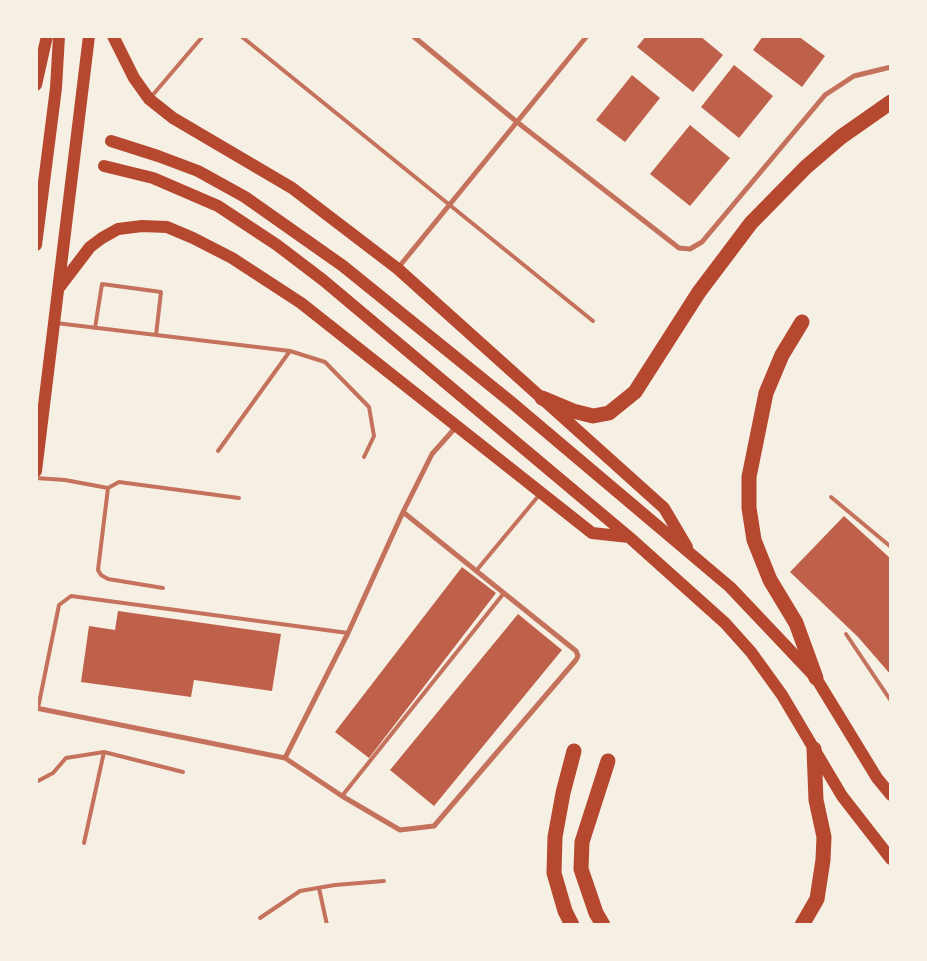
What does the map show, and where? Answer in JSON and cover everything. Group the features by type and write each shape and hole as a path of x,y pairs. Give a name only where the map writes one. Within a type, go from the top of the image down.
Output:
{"highway":[{"path":"542,398 573,411 593,416 609,412 635,392 699,292 751,223 806,167 841,137 891,102"},
{"path":"802,322 782,355 766,393 749,477 749,508 754,540 770,580 796,623 816,678"},
{"path":"802,925 817,899 823,860 824,837 816,800 814,749"},
{"path":"572,925 565,911 554,874 554,836 574,751"},
{"path":"603,925 596,913 581,869 582,842 608,761"}],"main road":[{"path":"36,85 47,36"},
{"path":"36,245 56,88 59,36"},
{"path":"36,471 89,36"},
{"path":"113,36 134,78 149,99 173,118 292,188 398,269 664,508 692,556"},
{"path":"111,141 158,156 198,172 246,197 343,266 511,402 730,587 816,678 877,778 891,795"},
{"path":"104,166 153,178 218,206 277,245 323,280 629,537 725,623 751,652 782,695 842,796 891,859"},
{"path":"58,289 90,247 102,238 118,229 142,226 167,227 232,258 300,303 592,533 629,537"}],"street":[{"path":"413,36 517,122 679,248 690,249 702,242 825,95 854,76 891,66"},
{"path":"398,269 587,36"},
{"path":"285,758 348,633 403,512 432,454 456,427"},
{"path":"37,708 285,758 342,796 400,830 434,826 578,656 576,651 403,512"}],"lane":[{"path":"149,99 203,36"},
{"path":"242,36 593,320"},
{"path":"95,328 102,284 161,292 156,335"},
{"path":"54,323 290,351 325,362 369,407 374,436 364,457"},
{"path":"218,451 290,351"},
{"path":"36,478 65,480 108,488 119,482 240,498"},
{"path":"108,488 98,570 101,575 108,579 163,588"},
{"path":"476,571 540,493"},
{"path":"831,497 891,547"},
{"path":"342,796 504,593"},
{"path":"37,708 59,605 71,596 348,633"},
{"path":"846,634 891,701"},
{"path":"84,843 104,752"},
{"path":"36,782 53,773 66,758 104,752 183,772"},
{"path":"260,918 300,891 335,885 384,881"},
{"path":"319,888 327,925"}],"building":[{"path":"646,36 700,36 723,55 693,92 637,47"},
{"path":"763,36 798,36 825,56 802,87 753,50"},
{"path":"734,65 773,96 739,138 701,107"},
{"path":"632,75 660,98 625,142 596,120"},
{"path":"690,125 730,158 690,206 650,174"},
{"path":"844,516 891,559 891,675 858,637 790,572"},
{"path":"462,567 496,593 369,758 335,732"},
{"path":"118,611 281,634 272,691 194,680 191,697 81,682 89,626 115,630"},
{"path":"518,614 562,650 434,806 390,770"}]}
